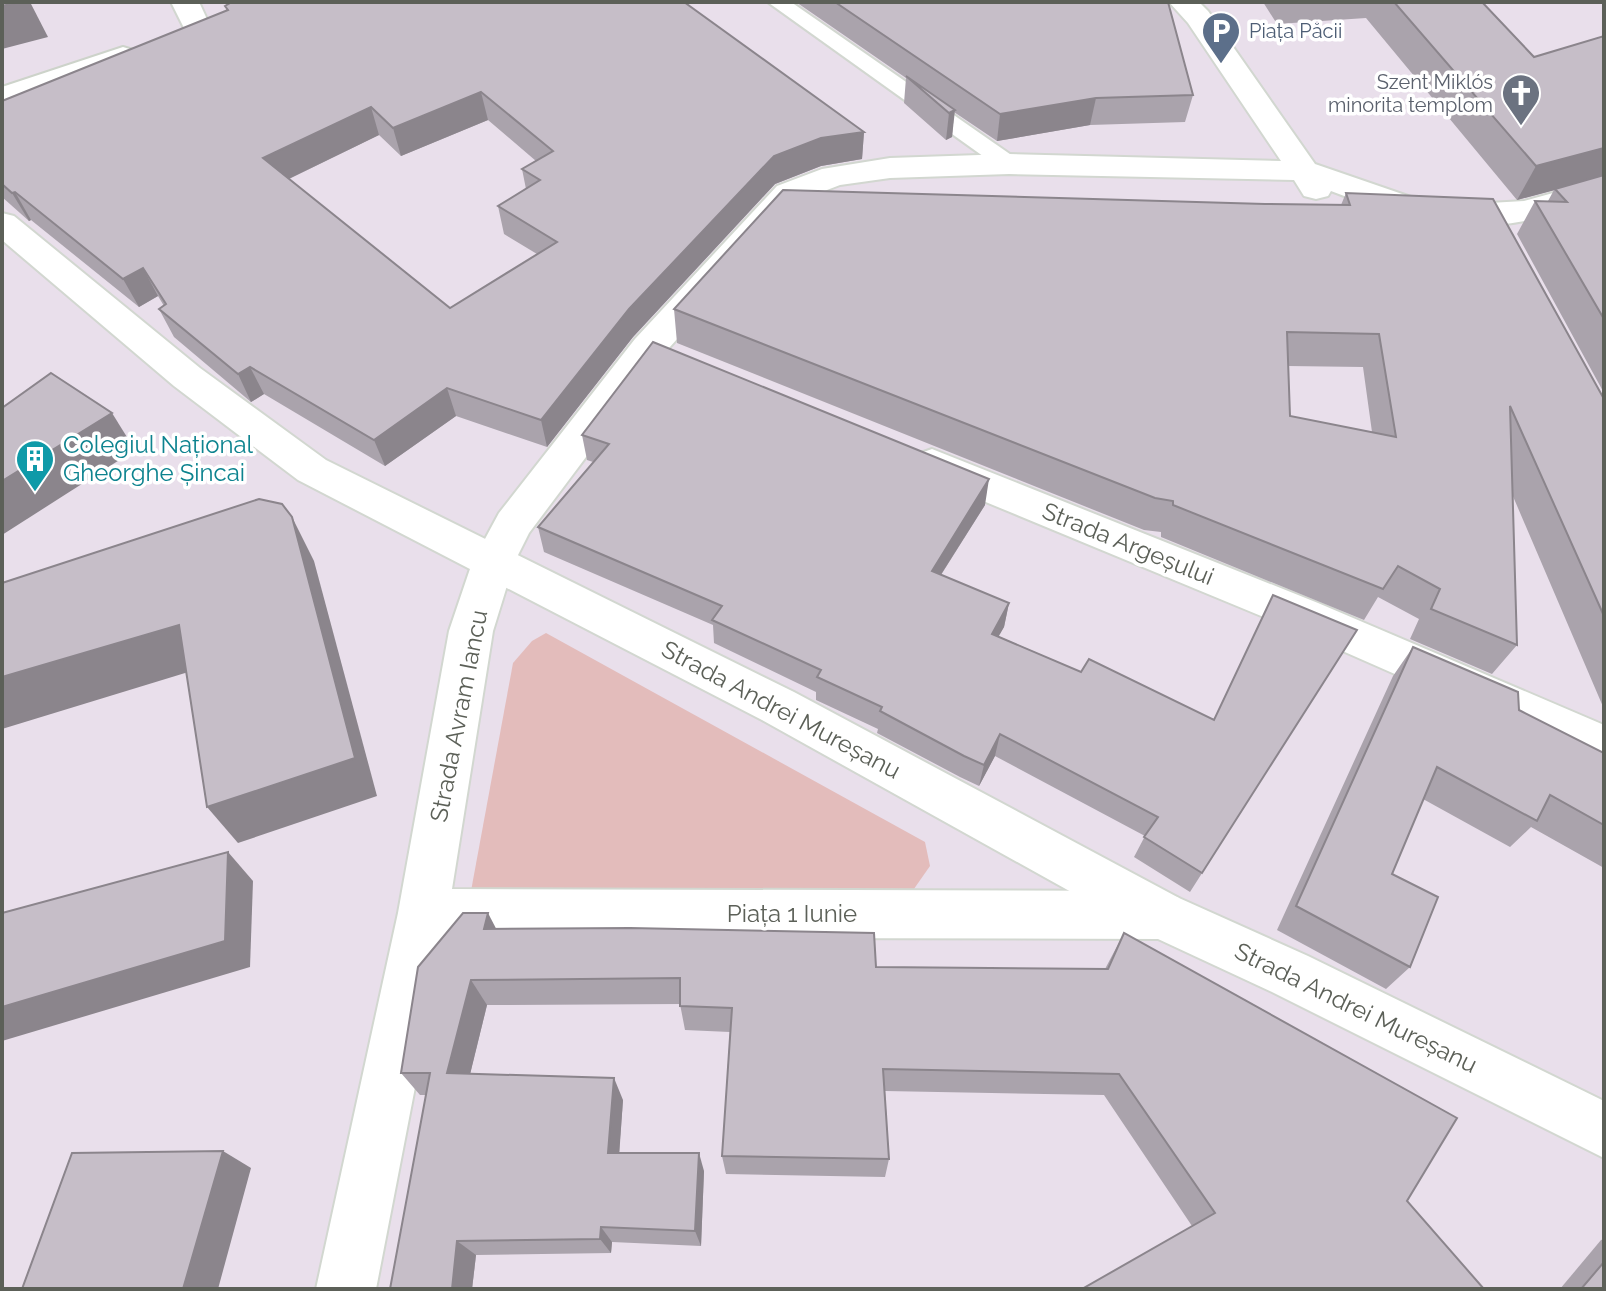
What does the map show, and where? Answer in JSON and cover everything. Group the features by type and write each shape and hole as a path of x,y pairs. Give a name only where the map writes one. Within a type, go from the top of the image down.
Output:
{"street":[{"path":"185,2 198,30"},
{"path":"1183,2 1198,17 1318,191 1317,203 1301,210 1430,215"},
{"path":"2,97 227,21"},
{"path":"1009,164 1303,171 1430,215 1493,230 1604,189"},
{"name":"Strada Avram Iancu","path":"346,1289 423,913 471,631 493,563 513,524 648,348 789,193 904,188 1009,164"},
{"name":"Strada Andrei Mureșanu","path":"2,223 187,377 312,470 778,706 1161,915 1290,974 1604,1130"},
{"path":"648,348 692,366"},
{"name":"Strada Argeșului","path":"896,449 1303,615 1604,746"},
{"name":"Piața 1 Iunie","path":"423,913 1161,915"}],"lane":[{"path":"779,3 1009,164"}],"shaded area":[{"path":"546,633 925,842 930,866 909,896 471,891 513,663 532,641"}],"building":[{"path":"232,2 684,2 864,132 821,138 774,156 629,309 541,420 447,388 374,440 250,367 238,374 159,309 166,304 143,268 123,279 2,184 2,101 228,10 225,6","holes":["481,92 553,151 522,169 540,180 498,206 557,242 450,308 263,158 371,107 393,128"]},
{"path":"835,2 1168,2 1193,95 1096,98 1000,114"},
{"path":"1394,2 1482,2 1534,57 1604,36 1604,148 1536,166"},
{"path":"906,76 955,110 949,113"},
{"path":"1604,175 1604,319 1535,201 1567,202 1555,189"},
{"path":"783,190 1265,204 1350,205 1346,193 1493,199 1604,399 1604,616 1510,406 1517,645 1431,609 1440,589 1398,566 1383,589 1173,505 1173,501 1155,498 674,309","holes":["1287,332 1379,334 1396,437 1290,416"]},
{"path":"653,342 989,479 932,571 1009,603 992,634 1081,672 1089,659 1214,720 1273,595 1357,630 1202,873 1144,837 1158,817 1000,734 984,765 880,711 882,707 817,677 821,670 712,620 722,606 538,527 609,444 582,435"},
{"path":"51,373 112,413 2,481 2,408"},
{"path":"259,499 282,504 292,517 355,758 207,807 179,625 2,677 2,583"},
{"path":"1413,647 1518,692 1519,710 1604,753 1604,825 1550,795 1537,821 1437,767 1392,874 1438,897 1410,967 1296,906"},
{"path":"228,852 225,941 2,1007 2,913"},
{"path":"463,913 488,913 484,929 630,928 874,933 876,967 1108,969 1124,933 1457,1118 1407,1201 1484,1289 1082,1289 1215,1213 1119,1074 883,1069 889,1159 722,1156 732,1008 680,1006 680,978 471,980 447,1073 614,1078 608,1153 699,1153 695,1231 601,1227 600,1239 457,1241 452,1289 390,1289 430,1073 401,1073 418,967"},
{"path":"223,1151 183,1289 22,1289 72,1153"},
{"path":"1604,1262 1604,1289 1581,1289"}],"place":[{"name":"Piața Păcii","path":"1221,65"},
{"name":"Szent Miklós minorita templom","path":"1521,127"},
{"name":"Colegiul Național Gheorghe Șincai","path":"35,493"}]}
